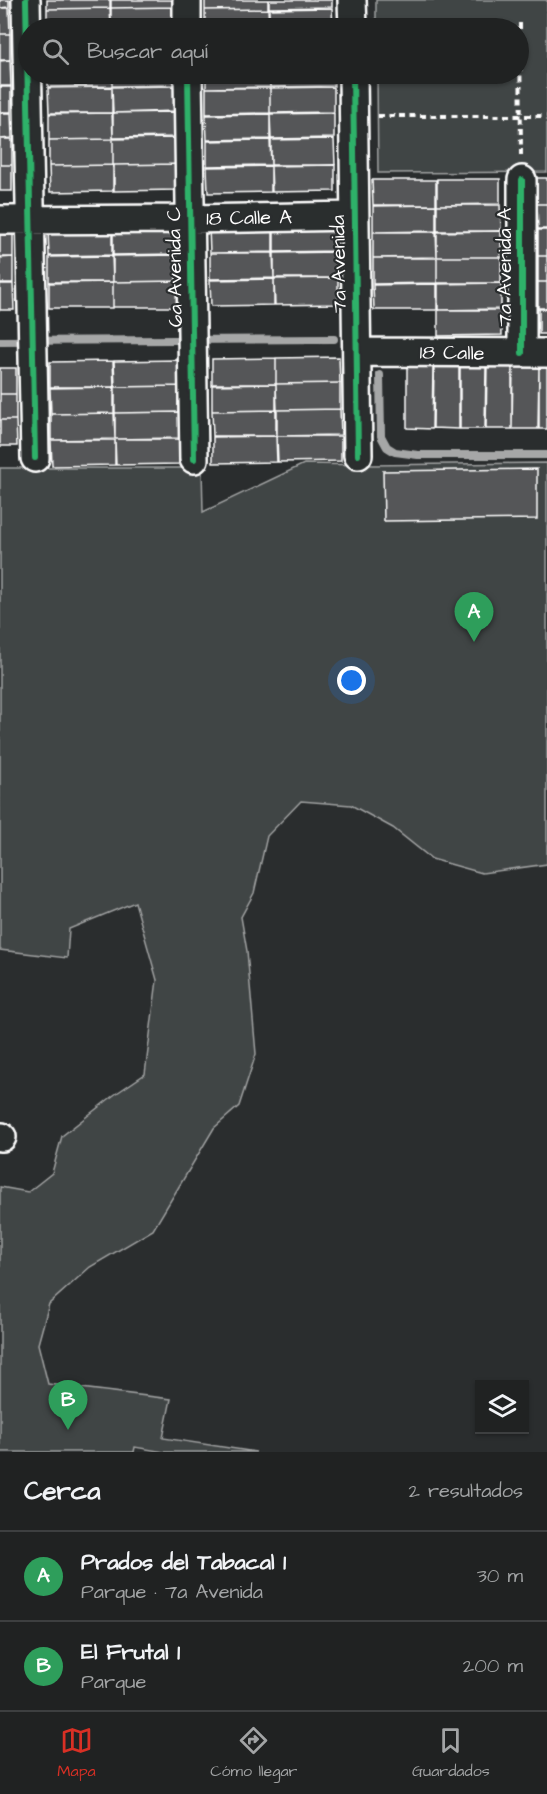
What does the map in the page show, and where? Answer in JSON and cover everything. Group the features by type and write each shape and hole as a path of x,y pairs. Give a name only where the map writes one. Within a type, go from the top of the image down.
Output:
{"street":[{"path":"26,0 26,18"},
{"path":"187,0 187,18"},
{"path":"352,0 353,18"},
{"path":"28,84 35,458"},
{"name":"6a Avenida C","path":"188,84 195,459"},
{"name":"7a Avenida","path":"353,84 358,455"},
{"name":"7a Avenida A","path":"522,180 535,353"},
{"name":"18 Calle A","path":"0,220 354,216"},
{"name":"18 Calle","path":"357,352 535,353"}],"path":[{"path":"521,84 522,180"},
{"path":"354,116 547,116"}],"shaded area":[{"path":"376,0 547,0 547,172 378,173 377,84 529,84 529,18 376,18"},
{"path":"547,463 547,864 482,873 432,859 393,828 351,805 301,801 267,836 254,893 241,917 247,951 256,1054 239,1106 214,1128 153,1230 90,1267 49,1304 38,1344 48,1384 171,1399 163,1438 256,1452 164,1452 135,1447 134,1452 0,1452 0,1187 28,1192 52,1173 62,1136 145,1074 157,980 135,902 69,929 67,958 0,950 0,468 202,468 203,512 304,464"}],"building":[{"path":"0,0 9,0 9,7 0,8"},
{"path":"47,0 110,0 110,8 47,9"},
{"path":"111,0 174,0 174,7 111,8"},
{"path":"205,0 268,0 268,9 205,10"},
{"path":"269,0 332,0 332,7 269,8"},
{"path":"174,7 175,18 111,18 111,8"},
{"path":"0,8 9,8 10,34 0,34"},
{"path":"110,8 110,18 47,18 47,9"},
{"path":"332,8 332,18 269,18 269,9"},
{"path":"268,9 268,18 205,18 205,10"},
{"path":"0,34 10,34 10,60 0,60"},
{"path":"10,60 11,86 0,86 0,61"},
{"path":"48,84 112,84 112,86 48,87"},
{"path":"112,84 176,84 176,85 112,86"},
{"path":"206,84 270,84 270,87 206,88"},
{"path":"270,84 334,84 334,86 270,87"},
{"path":"176,86 176,111 113,113 112,87"},
{"path":"0,87 11,87 11,112 0,112"},
{"path":"112,87 112,113 49,113 48,88"},
{"path":"334,87 334,112 270,113 270,88"},
{"path":"206,88 270,88 270,113 206,114"},
{"path":"176,112 177,137 113,138 113,113"},
{"path":"0,113 11,113 12,138 0,139"},
{"path":"112,113 113,139 49,140 49,114"},
{"path":"334,113 334,138 271,139 270,114"},
{"path":"270,114 270,139 207,140 206,115"},
{"path":"177,138 177,164 113,165 113,139"},
{"path":"0,139 12,139 12,165 0,165"},
{"path":"113,139 113,165 49,166 49,140"},
{"path":"334,139 335,165 271,165 271,140"},
{"path":"270,140 271,165 207,166 207,141"},
{"path":"177,164 178,190 114,191 114,165"},
{"path":"0,165 12,165 12,191 0,191"},
{"path":"113,165 113,191 50,192 49,166"},
{"path":"335,165 335,191 272,192 271,166"},
{"path":"271,166 271,192 208,193 207,167"},
{"path":"537,178 547,178 547,204 537,204"},
{"path":"437,179 500,179 500,204 437,205"},
{"path":"372,180 436,180 436,205 373,205"},
{"path":"537,204 547,204 547,229 538,229"},
{"path":"436,205 436,231 373,232 373,206"},
{"path":"437,205 500,205 501,231 437,231"},
{"path":"274,226 337,226 338,251 274,252"},
{"path":"209,227 273,227 273,252 210,253"},
{"path":"112,229 112,255 49,256 48,230"},
{"path":"113,229 176,229 176,254 113,255"},
{"path":"538,230 547,230 547,256 538,256"},
{"path":"0,231 13,231 13,257 0,257"},
{"path":"501,231 501,257 437,257 437,232"},
{"path":"373,232 436,232 437,257 373,258"},
{"path":"338,252 338,278 274,278 274,253"},
{"path":"210,253 273,253 274,278 210,279"},
{"path":"177,255 177,281 113,282 113,256"},
{"path":"112,256 113,282 49,282 49,257"},
{"path":"538,256 547,256 547,282 538,282"},
{"path":"13,257 13,283 0,283 0,258"},
{"path":"437,257 501,257 501,283 437,283"},
{"path":"373,258 437,258 437,283 373,284"},
{"path":"338,278 338,304 275,305 274,279"},
{"path":"274,279 274,305 211,306 210,280"},
{"path":"177,281 177,307 113,307 113,282"},
{"path":"113,282 113,308 49,308 49,283"},
{"path":"538,282 547,282 547,308 538,308"},
{"path":"501,283 501,309 438,310 438,284"},
{"path":"0,284 13,284 14,310 0,310"},
{"path":"437,284 437,310 374,310 373,285"},
{"path":"539,309 547,309 547,334 539,334"},
{"path":"438,310 501,310 502,335 438,336"},
{"path":"339,357 340,383 276,384 276,358"},
{"path":"276,358 276,384 212,384 212,359"},
{"path":"178,360 178,386 115,387 114,361"},
{"path":"113,361 114,387 50,387 50,362"},
{"path":"407,365 433,365 432,429 407,428"},
{"path":"434,365 459,366 459,429 433,428"},
{"path":"460,365 486,366 485,429 460,429"},
{"path":"487,366 512,366 512,429 486,429"},
{"path":"513,366 539,366 538,429 512,429"},
{"path":"539,366 547,366 547,429 539,429"},
{"path":"0,368 16,368 16,394 0,394"},
{"path":"340,383 340,409 277,410 276,384"},
{"path":"276,384 276,410 212,411 212,385"},
{"path":"178,386 178,412 115,413 115,387"},
{"path":"114,387 114,413 51,414 50,388"},
{"path":"0,394 16,394 16,420 0,420"},
{"path":"340,409 341,435 277,436 277,410"},
{"path":"276,410 276,436 213,436 212,411"},
{"path":"179,412 179,438 115,439 115,413"},
{"path":"114,413 115,439 51,440 51,414"},
{"path":"0,420 16,420 17,446 0,446"},
{"path":"276,436 277,462 213,463 213,437"},
{"path":"277,436 341,436 341,461 278,462"},
{"path":"115,439 179,439 179,464 116,465"},
{"path":"51,440 115,440 115,465 52,466"},
{"path":"537,469 537,519 384,521 383,471"}],"waterway":[{"path":"0,341 334,339"},
{"path":"380,375 381,436 387,447 395,452 418,455 547,455"}],"cycle path":[{"path":"26,0 26,18"},
{"path":"28,84 35,458"},
{"path":"188,84 194,459"},
{"path":"353,84 358,455"},
{"path":"522,180 522,353"}],"place":[{"name":"Prados del Tabacal 1","path":"474,642"},
{"name":"El Frutal 1","path":"68,1430"}]}
